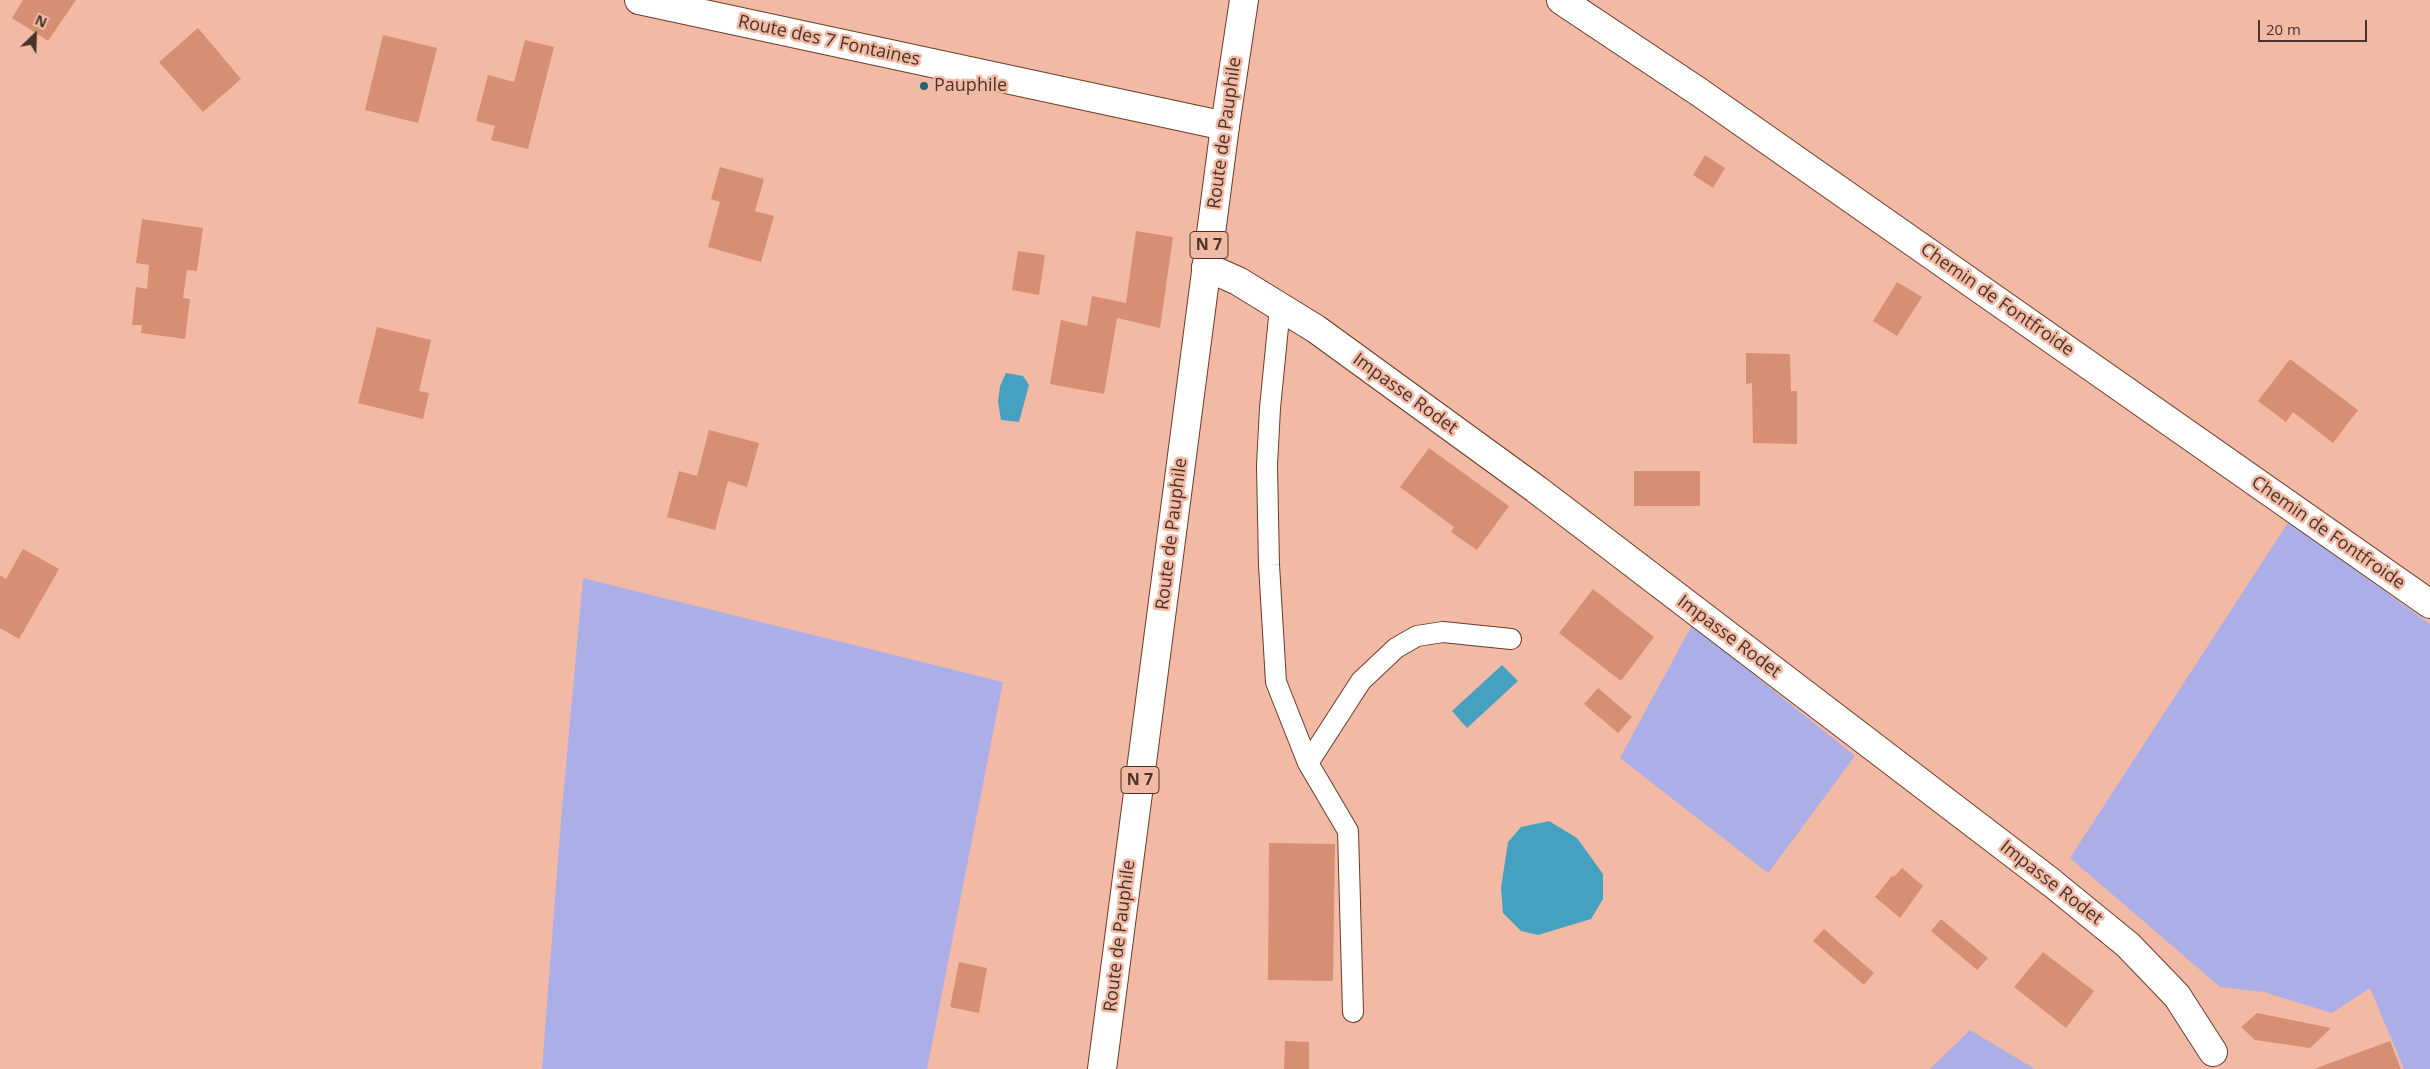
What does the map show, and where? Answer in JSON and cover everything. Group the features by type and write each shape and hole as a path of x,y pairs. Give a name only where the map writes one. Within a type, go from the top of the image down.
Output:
{"street":[{"name":"Route des 7 Fontaines","path":"639,0 1225,126"},
{"name":"Route de Pauphile","path":"1102,1069 1206,267 1244,0"},
{"name":"Chemin de Fontfroide","path":"1561,0 1708,98 2430,604"},
{"name":"Impasse Rodet","path":"1206,267 1238,281 1316,329 1536,489 2052,882 2128,945 2177,996 2213,1052"}],"lane":[{"path":"1280,307 1270,408 1267,465 1268,565 1276,682 1308,763 1348,832 1353,1012"},
{"path":"1308,763 1361,681 1396,648 1417,636 1443,632 1511,639"}],"shaded area":[{"path":"1006,373 1023,376 1029,385 1019,422 1001,420 998,402 1000,386"},
{"path":"2289,521 2430,624 2430,1069 2404,1069 2370,988 2332,1013 2264,992 2220,987 2070,858"},
{"path":"583,578 1003,682 927,1069 542,1069 561,820"},
{"path":"1692,625 1855,756 1768,873 1620,758"},
{"path":"1502,665 1518,681 1467,728 1452,711"},
{"path":"1549,821 1577,838 1603,874 1603,899 1591,919 1538,935 1521,931 1503,913 1501,888 1508,842 1521,827"},
{"path":"1970,1030 2035,1069 1930,1069"}],"building":[{"path":"23,0 76,0 48,41 12,18"},
{"path":"198,28 241,79 203,112 159,62"},
{"path":"383,35 437,48 418,123 365,110"},
{"path":"525,40 554,47 528,149 491,140 495,126 476,121 488,75 514,82"},
{"path":"1705,155 1725,168 1713,188 1693,175"},
{"path":"720,167 764,179 755,211 774,216 761,262 708,247 720,202 711,199"},
{"path":"142,219 203,228 197,271 187,270 183,298 190,299 185,339 141,333 142,325 132,325 136,287 147,289 149,265 136,263"},
{"path":"1136,231 1173,237 1160,328 1117,318 1104,394 1050,384 1061,320 1087,326 1092,296 1126,303"},
{"path":"1018,251 1045,255 1039,295 1012,290"},
{"path":"1897,282 1922,297 1897,336 1873,321"},
{"path":"377,327 431,340 419,391 429,393 423,419 358,403"},
{"path":"1746,353 1790,354 1791,391 1797,391 1797,444 1753,443 1752,383 1746,384"},
{"path":"2290,359 2358,410 2333,443 2293,412 2286,422 2258,401"},
{"path":"709,430 759,443 747,487 728,481 715,530 667,517 679,471 697,476"},
{"path":"1429,448 1509,506 1477,550 1451,532 1454,527 1400,487"},
{"path":"1634,471 1700,471 1700,506 1634,506"},
{"path":"23,549 59,569 19,639 0,628 0,575 6,579"},
{"path":"1593,589 1654,637 1621,681 1559,633"},
{"path":"1598,688 1632,717 1618,733 1584,704"},
{"path":"1269,843 1335,844 1333,981 1268,980"},
{"path":"1902,868 1923,886 1900,918 1875,897 1892,876 1894,877"},
{"path":"1941,919 1988,958 1977,970 1931,931"},
{"path":"1824,929 1874,973 1864,985 1813,941"},
{"path":"2043,952 2094,991 2066,1028 2014,987"},
{"path":"959,962 987,968 979,1013 950,1007"},
{"path":"2257,1013 2331,1028 2310,1048 2255,1040 2241,1027"},
{"path":"1285,1041 1309,1042 1309,1069 1284,1069"},
{"path":"2390,1041 2401,1069 2314,1069"}],"place":[{"name":"Pauphile","path":"924,86"}]}
